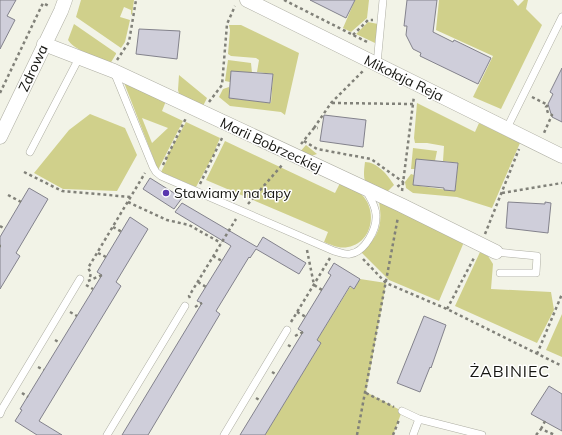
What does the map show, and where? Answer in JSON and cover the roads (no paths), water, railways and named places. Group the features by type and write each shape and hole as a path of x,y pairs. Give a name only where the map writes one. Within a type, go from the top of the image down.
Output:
{"street":[{"name":"Mikołaja Reja","path":"247,0 562,156"},
{"name":"Zdrowa","path":"0,137 63,6"},
{"name":"Marii Bobrzeckiej","path":"44,44 112,71 401,205 496,252"}],"lane":[{"path":"374,63 378,47 384,0"},
{"path":"506,128 562,17"},
{"path":"30,152 79,58"},
{"path":"112,71 153,167 158,174 342,254 356,252 367,242 374,228 376,220 375,207 366,190"},
{"path":"496,252 537,256 536,273 500,273"},
{"path":"0,414 2,408 80,279"},
{"path":"107,435 184,306"},
{"path":"224,435 287,330"},
{"path":"402,411 419,419 482,435"},
{"path":"413,435 419,419"}],"place":[{"name":"Stawiamy na łapy","path":"166,193"}],"district":[{"name":"ŻABINIEC","path":"510,371"}]}
